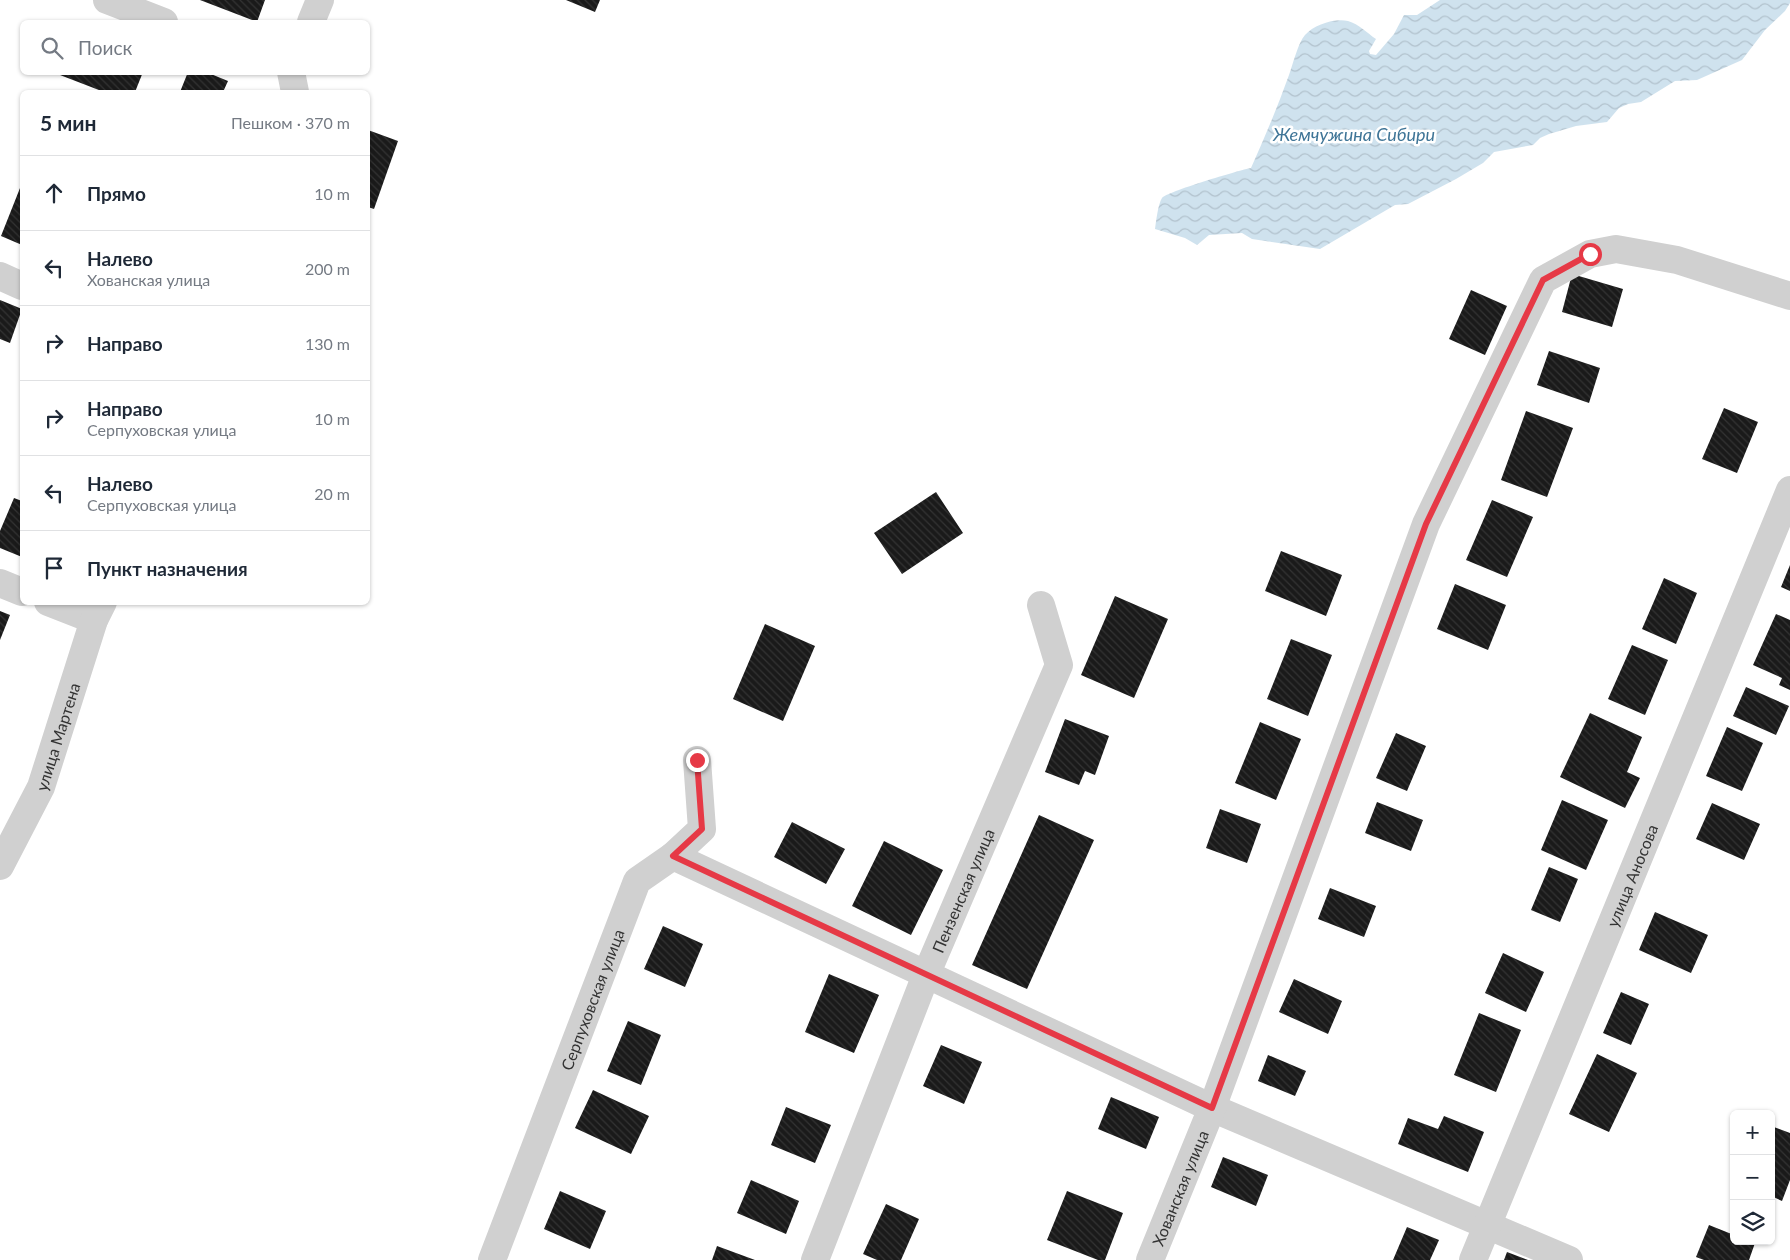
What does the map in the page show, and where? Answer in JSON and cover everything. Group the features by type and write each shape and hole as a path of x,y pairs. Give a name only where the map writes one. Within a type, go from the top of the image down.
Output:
{"street":[{"path":"107,0 159,20"},
{"path":"312,20 320,0"},
{"path":"291,75 295,90"},
{"name":"Хованская улица","path":"1150,1260 1212,1108 1426,524 1543,280 1590,254 1616,249 1677,260 1790,296"},
{"path":"0,276 20,285"},
{"name":"улица Аносова","path":"1474,1260 1790,490"},
{"path":"0,584 20,591"},
{"path":"65,605 99,611"},
{"name":"Пензенская улица","path":"815,1260 926,975 1059,665 1041,605"},
{"name":"улица Мартена","path":"0,866 41,787 99,611"},
{"name":"Серпуховская улица","path":"492,1260 637,881 673,856 702,829 697,760"},
{"path":"673,856 1212,1108 1569,1260"}],"water":[{"name":"Жемчужина Сибири","path":"1440,0 1790,0 1790,3 1785,11 1765,30 1742,60 1697,80 1675,81 1641,102 1619,108 1607,122 1576,126 1549,134 1540,138 1533,145 1494,152 1483,163 1456,179 1408,204 1395,205 1320,249 1252,239 1242,233 1209,235 1197,245 1185,238 1155,229 1159,204 1162,198 1176,191 1251,168 1276,110 1300,43 1309,31 1331,21 1343,20 1352,22 1376,39 1369,51 1370,54 1376,55 1394,34 1404,15 1417,15"}],"building":[{"path":"200,0 265,0 258,20 252,20"},
{"path":"566,0 600,0 595,12"},
{"path":"60,75 142,75 136,90 99,90"},
{"path":"187,75 213,75 228,81 224,90 181,90"},
{"path":"370,131 398,141 374,209 370,208"},
{"path":"20,188 20,244 1,236"},
{"path":"1572,274 1623,289 1612,327 1562,312"},
{"path":"1471,290 1507,306 1485,355 1449,339"},
{"path":"0,300 20,308 20,315 10,343 0,339"},
{"path":"1549,351 1600,368 1589,403 1537,385"},
{"path":"1724,408 1758,422 1737,473 1702,459"},
{"path":"1526,411 1573,428 1547,497 1501,480"},
{"path":"936,492 963,533 902,574 874,533"},
{"path":"14,498 20,500 20,556 0,548 0,531"},
{"path":"1492,500 1533,517 1507,577 1466,560"},
{"path":"1281,551 1342,575 1326,616 1265,591"},
{"path":"1790,565 1790,591 1781,587"},
{"path":"1664,578 1697,593 1676,644 1642,629"},
{"path":"1455,584 1506,605 1488,650 1437,629"},
{"path":"1115,596 1168,619 1134,698 1081,675"},
{"path":"0,611 10,615 0,640"},
{"path":"1776,614 1790,620 1790,690 1779,685 1782,678 1753,665"},
{"path":"765,624 815,646 783,721 733,699"},
{"path":"1291,639 1332,655 1308,716 1267,699"},
{"path":"1632,645 1668,660 1645,715 1608,699"},
{"path":"1746,687 1789,706 1776,735 1733,716"},
{"path":"1590,713 1642,737 1627,772 1640,778 1625,808 1560,777"},
{"path":"1065,719 1109,736 1095,775 1085,771 1079,785 1045,772"},
{"path":"1260,722 1301,739 1276,800 1235,783"},
{"path":"1727,727 1763,743 1742,791 1706,776"},
{"path":"1396,733 1426,746 1407,791 1376,778"},
{"path":"1562,800 1608,820 1586,870 1541,850"},
{"path":"1377,802 1423,820 1411,851 1365,833"},
{"path":"1712,803 1760,824 1744,860 1696,839"},
{"path":"1220,809 1261,824 1247,863 1206,848"},
{"path":"1039,815 1094,840 1027,989 972,965"},
{"path":"792,822 845,849 826,884 774,857"},
{"path":"884,841 943,870 911,935 852,906"},
{"path":"1549,867 1578,879 1560,922 1531,910"},
{"path":"1330,888 1376,906 1364,937 1318,919"},
{"path":"1655,912 1708,935 1691,973 1639,950"},
{"path":"663,926 703,944 685,987 644,969"},
{"path":"1503,953 1544,972 1526,1012 1485,993"},
{"path":"829,974 879,995 854,1053 805,1032"},
{"path":"1294,979 1342,1001 1328,1034 1279,1012"},
{"path":"1621,992 1649,1004 1631,1045 1603,1033"},
{"path":"1479,1013 1521,1030 1496,1092 1454,1075"},
{"path":"628,1021 661,1035 641,1085 607,1071"},
{"path":"941,1045 982,1062 964,1104 923,1086"},
{"path":"1597,1054 1637,1073 1609,1132 1569,1114"},
{"path":"1268,1055 1306,1071 1295,1096 1258,1081"},
{"path":"593,1090 649,1116 631,1154 575,1128"},
{"path":"1111,1097 1159,1117 1146,1149 1098,1129"},
{"path":"786,1107 831,1125 815,1163 771,1145"},
{"path":"1444,1116 1484,1132 1468,1172 1398,1144 1408,1118 1438,1129"},
{"path":"1775,1127 1790,1133 1790,1180 1782,1201 1775,1198"},
{"path":"1223,1157 1268,1175 1256,1206 1211,1187"},
{"path":"751,1180 799,1201 786,1234 737,1213"},
{"path":"560,1191 606,1211 590,1249 544,1229"},
{"path":"1067,1191 1123,1213 1105,1260 1098,1260 1047,1240"},
{"path":"886,1204 919,1219 901,1260 877,1260 863,1254"},
{"path":"1709,1225 1730,1233 1730,1245 1754,1245 1749,1260 1704,1260 1696,1257"},
{"path":"1407,1227 1439,1240 1430,1260 1393,1260"},
{"path":"717,1246 755,1260 712,1260"},
{"path":"1507,1252 1528,1260 1504,1260"}],"route":[{"path":"697,760 702,829 673,856 1212,1108 1426,524 1543,280 1590,254"}]}
